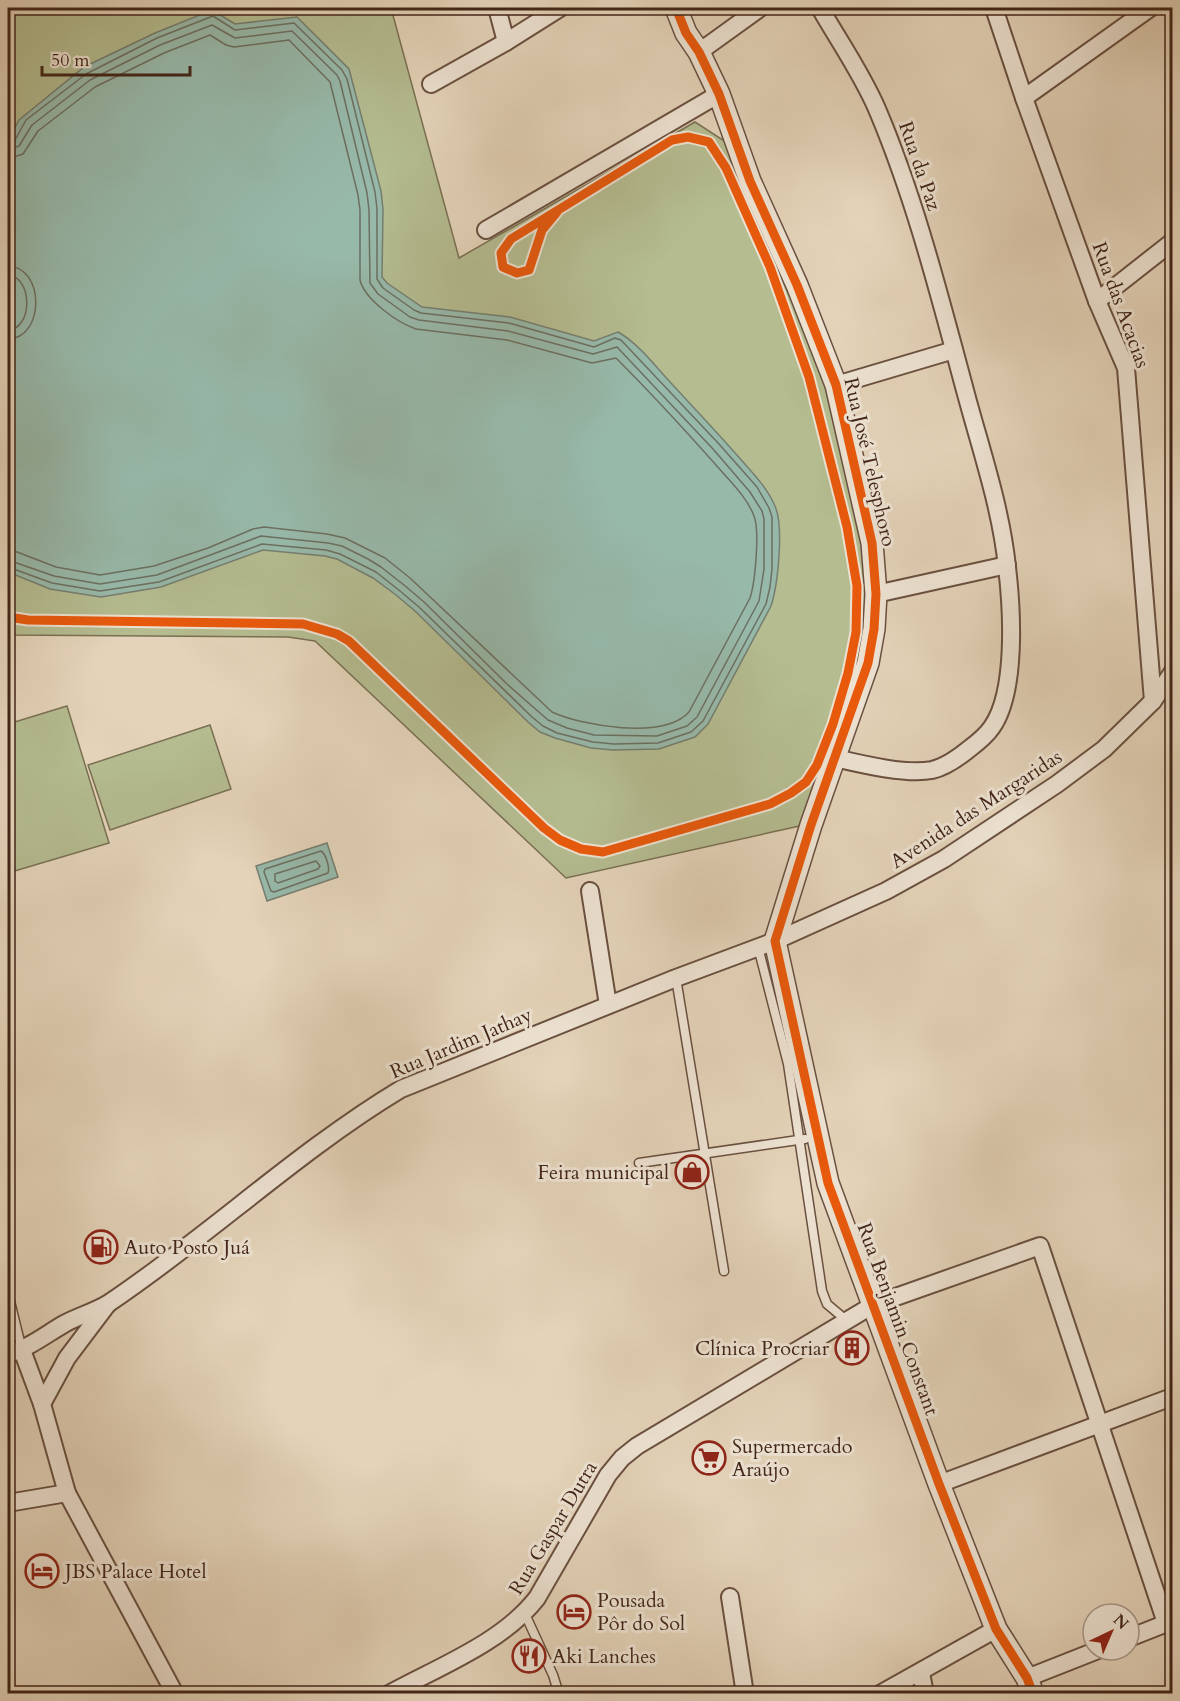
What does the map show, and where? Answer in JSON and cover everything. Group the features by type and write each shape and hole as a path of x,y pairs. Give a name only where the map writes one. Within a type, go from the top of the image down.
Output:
{"street":[{"path":"497,8 506,42"},
{"path":"431,84 506,42 560,8"},
{"name":"Rua José Telesphoro","path":"676,8 686,33 699,52 719,94 750,181 797,285 836,385 872,543 876,594 874,629 868,663 797,865 766,944"},
{"path":"699,52 760,8"},
{"name":"Rua da Paz","path":"820,8 876,108 899,165 920,230 991,489 1007,565 1011,627 1008,675 1000,710 990,730 963,754 944,766 932,770 916,771 865,765 835,758"},
{"name":"Rua das Acacias","path":"994,8 1097,301 1126,368 1154,700"},
{"path":"1024,98 1150,8"},
{"path":"486,230 719,94"},
{"path":"1097,301 1173,242"},
{"path":"836,385 954,350"},
{"path":"876,594 1007,565"},
{"name":"Avenida das Margaridas","path":"766,944 886,891 944,859 1057,784 1104,749 1154,700 1173,673"},
{"path":"590,891 608,1005"},
{"name":"Rua Jardim Jathay","path":"15,1352 107,1304 226,1217 362,1112 400,1089 766,944"},
{"name":"Rua Benjamin Constant","path":"766,944 809,1139 828,1183 939,1484 996,1629 1030,1686"},
{"name":"Rua Gaspar Dutra","path":"389,1694 493,1638 525,1614 537,1598 608,1475 621,1458 637,1446 873,1305 1040,1246 1098,1424"},
{"name":"Rua Jardim Jathay","path":"42,1404 67,1358 107,1304"},
{"path":"15,1352 42,1404 67,1493 175,1694"},
{"path":"939,1484 1173,1397"},
{"path":"1098,1424 1169,1622 1141,1633"},
{"path":"8,1503 67,1493"},
{"path":"730,1597 745,1694"},
{"path":"880,1694 996,1629"},
{"path":"1030,1686 1081,1659"},
{"path":"921,1672 925,1694"}],"lane":[{"path":"676,978 724,1271"},
{"path":"639,1163 809,1139 822,1291 827,1304 846,1320"},
{"path":"8,1293 15,1352"},
{"path":"525,1614 553,1675 559,1694"}],"shaded area":[{"path":"8,8 391,8 459,258 695,122 726,142 826,379 868,550 865,656 804,825 566,878 315,641 288,637 8,635"},
{"path":"67,706 109,843 8,873 8,724"},
{"path":"210,725 231,789 110,830 88,765"}],"water":[{"path":"212,10 235,24 297,17 349,69 381,191 382,277 387,283 422,307 510,317 594,341 618,332 646,356 768,492 778,515 780,541 774,596 771,606 708,724 695,737 659,749 613,750 591,748 540,732 396,595 373,578 337,559 325,556 263,550 161,587 101,597 50,589 8,572 8,332 13,303 8,272 8,141 19,120 84,67 155,33"},
{"path":"327,843 338,877 267,901 256,866"}],"cycle path":[{"path":"676,8 686,33 699,52 719,94 750,181 797,285 836,385 872,543 876,594 874,629 868,663 811,825 775,941 828,1183 939,1484 996,1629 1027,1678 1033,1694"},
{"path":"8,617 28,620 303,624 337,634 349,641 544,828 560,840 581,849 603,852 770,804 806,782 817,765 833,724 848,673 856,632 857,586 847,527 809,377 770,267 726,168 709,142 688,137 672,140 511,239 501,253 503,267 517,273 529,270 542,230 557,212"}],"place":[{"name":"Feira municipal","path":"692,1172"},
{"name":"Auto Posto Juá","path":"101,1247"},
{"name":"Clínica Procriar","path":"852,1348"},
{"name":"Supermercado Araújo","path":"709,1458"},
{"name":"JBS Palace Hotel","path":"42,1571"},
{"name":"Pousada Pôr do Sol","path":"574,1612"},
{"name":"Aki Lanches","path":"529,1656"}]}
